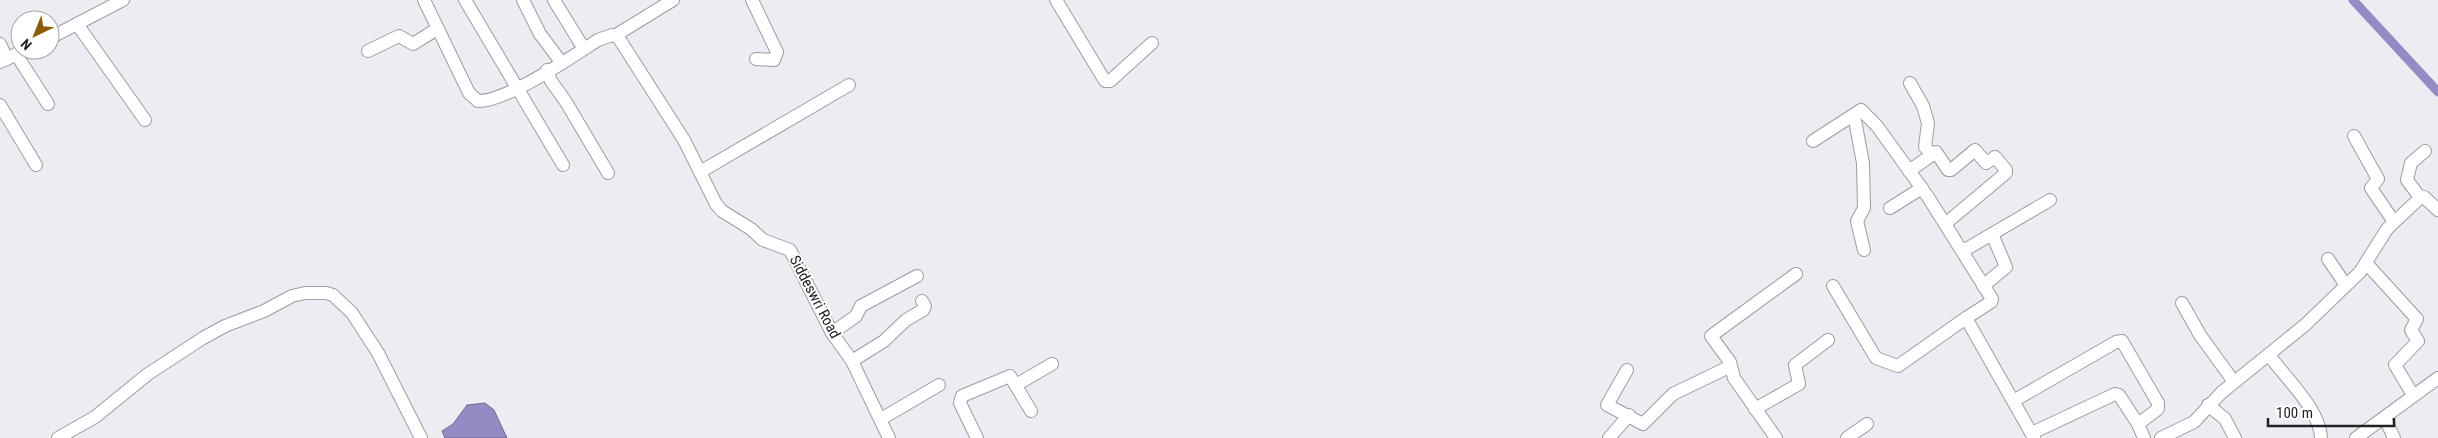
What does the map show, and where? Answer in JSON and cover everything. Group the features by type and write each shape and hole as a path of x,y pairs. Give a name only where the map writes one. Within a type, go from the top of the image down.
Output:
{"street":[{"path":"60,33 123,0"},
{"path":"424,0 473,98 478,101 485,101 518,87 608,35 616,35 673,0"},
{"path":"465,0 563,165"},
{"path":"523,0 540,34 561,62"},
{"path":"554,0 584,49"},
{"path":"752,0 778,52 774,60 756,59"},
{"path":"1056,0 1105,81 1110,81 1152,43"},
{"path":"77,24 145,120"},
{"path":"368,52 399,36 414,44 437,29"},
{"name":"Siddeswri Road","path":"616,35 684,140 722,211 751,229 763,240 790,250 832,333 852,361 889,438"},
{"path":"0,44 10,54"},
{"path":"15,60 48,104"},
{"path":"547,70 550,81 566,102 608,173"},
{"path":"1910,83 1924,109 1929,126 1925,145 1932,155"},
{"path":"700,172 849,84"},
{"path":"0,105 36,165"},
{"path":"1813,141 1863,110 1922,188 1975,268 1992,301 1898,366 1893,366 1876,358 1833,286"},
{"path":"1854,114 1863,161 1864,208 1857,221 1864,250"},
{"path":"2354,136 2378,179 2371,188 2394,222"},
{"path":"1909,171 1937,153 1949,171 1975,150 1986,163 1995,157 2007,171 1945,224"},
{"path":"2425,151 2413,160 2407,175 2409,183 2421,197 2424,197 2438,210"},
{"path":"1890,208 1922,188"},
{"path":"2161,438 2194,422 2208,405 2234,382 2305,325 2366,263 2381,238 2394,222 2421,197"},
{"path":"1963,251 2050,200"},
{"path":"1983,286 2006,267 1992,234"},
{"path":"2328,259 2345,284"},
{"path":"2366,263 2417,319 2411,330 2418,341 2395,365 2413,395"},
{"path":"1776,438 1734,378 1731,366 1711,336 1796,274"},
{"path":"832,333 856,316 861,306 917,276"},
{"path":"58,438 95,417 148,374 203,338 225,326 305,292 333,295 352,313 378,353 421,438"},
{"path":"852,361 879,344 906,320 923,310 925,306 922,301"},
{"path":"2182,304 2200,335 2234,382"},
{"path":"1966,318 2015,400 2033,436 2115,394 2119,395 2138,424 2144,438"},
{"path":"1755,409 1800,384 1795,365 1828,340"},
{"path":"2015,400 2120,341 2123,343 2158,403 2158,408 2138,424"},
{"path":"2268,355 2312,409 2319,423 2322,438"},
{"path":"1016,385 1052,364"},
{"path":"1627,370 1607,405 1629,415 1642,424 1646,423 1673,394 1731,366"},
{"path":"977,438 960,403 960,398 1008,376 1012,378 1031,411"},
{"path":"2356,438 2438,378"},
{"path":"881,419 939,385"},
{"path":"2208,405 2225,419 2234,438"},
{"path":"1609,438 1629,415"},
{"path":"2385,418 2394,438"},
{"path":"1847,438 1867,424"}],"shaded area":[{"path":"485,403 494,410 507,438 445,438 442,431 453,424 467,405"}],"waterway":[{"path":"2353,0 2438,92"}]}
